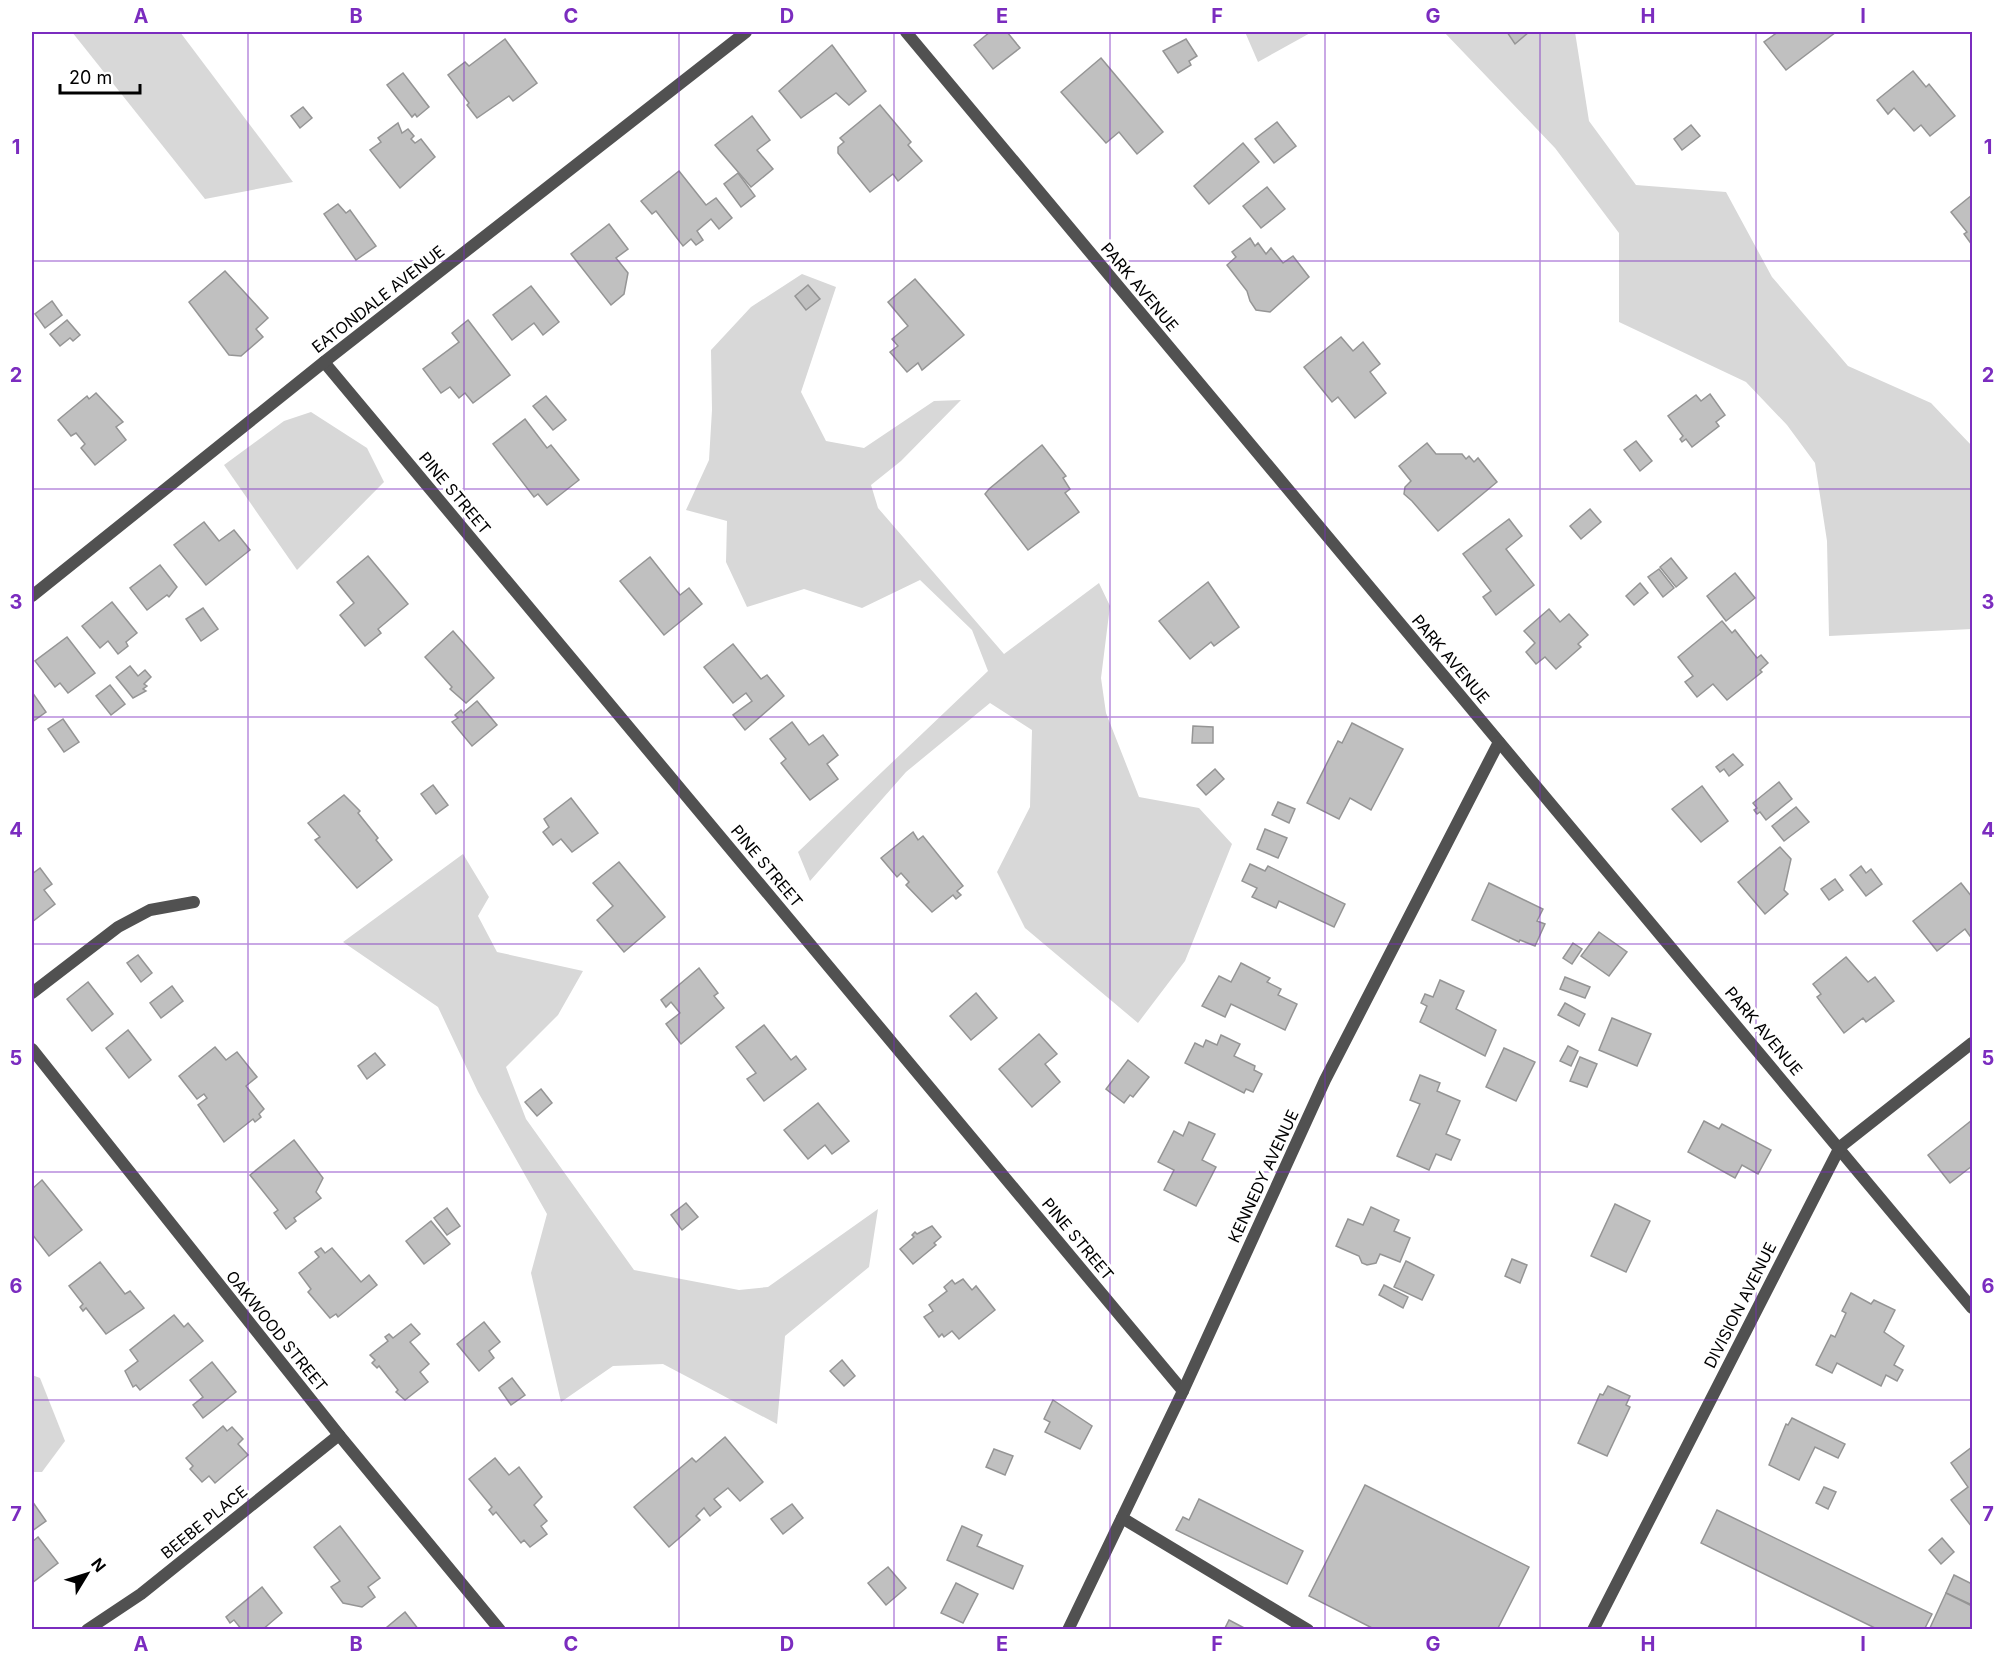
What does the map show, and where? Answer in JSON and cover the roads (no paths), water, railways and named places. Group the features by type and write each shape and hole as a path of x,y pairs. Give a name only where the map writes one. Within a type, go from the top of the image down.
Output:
{"street":[{"name":"EATONDALE AVENUE","path":"32,596 324,362 746,32"},
{"name":"PARK AVENUE","path":"906,32 1840,1147 1972,1308"},
{"name":"PINE STREET","path":"324,362 1183,1391"},
{"name":"KENNEDY AVENUE","path":"1068,1629 1183,1391 1325,1080 1499,741"},
{"path":"32,993 118,927 134,918 150,910 194,902"},
{"name":"DIVISION AVENUE","path":"1593,1629 1840,1147 1972,1043"},
{"name":"OAKWOOD STREET","path":"32,1049 339,1435 500,1629"},
{"name":"BEEBE PLACE","path":"87,1629 141,1594 339,1435"},
{"path":"1122,1518 1308,1629"}]}
